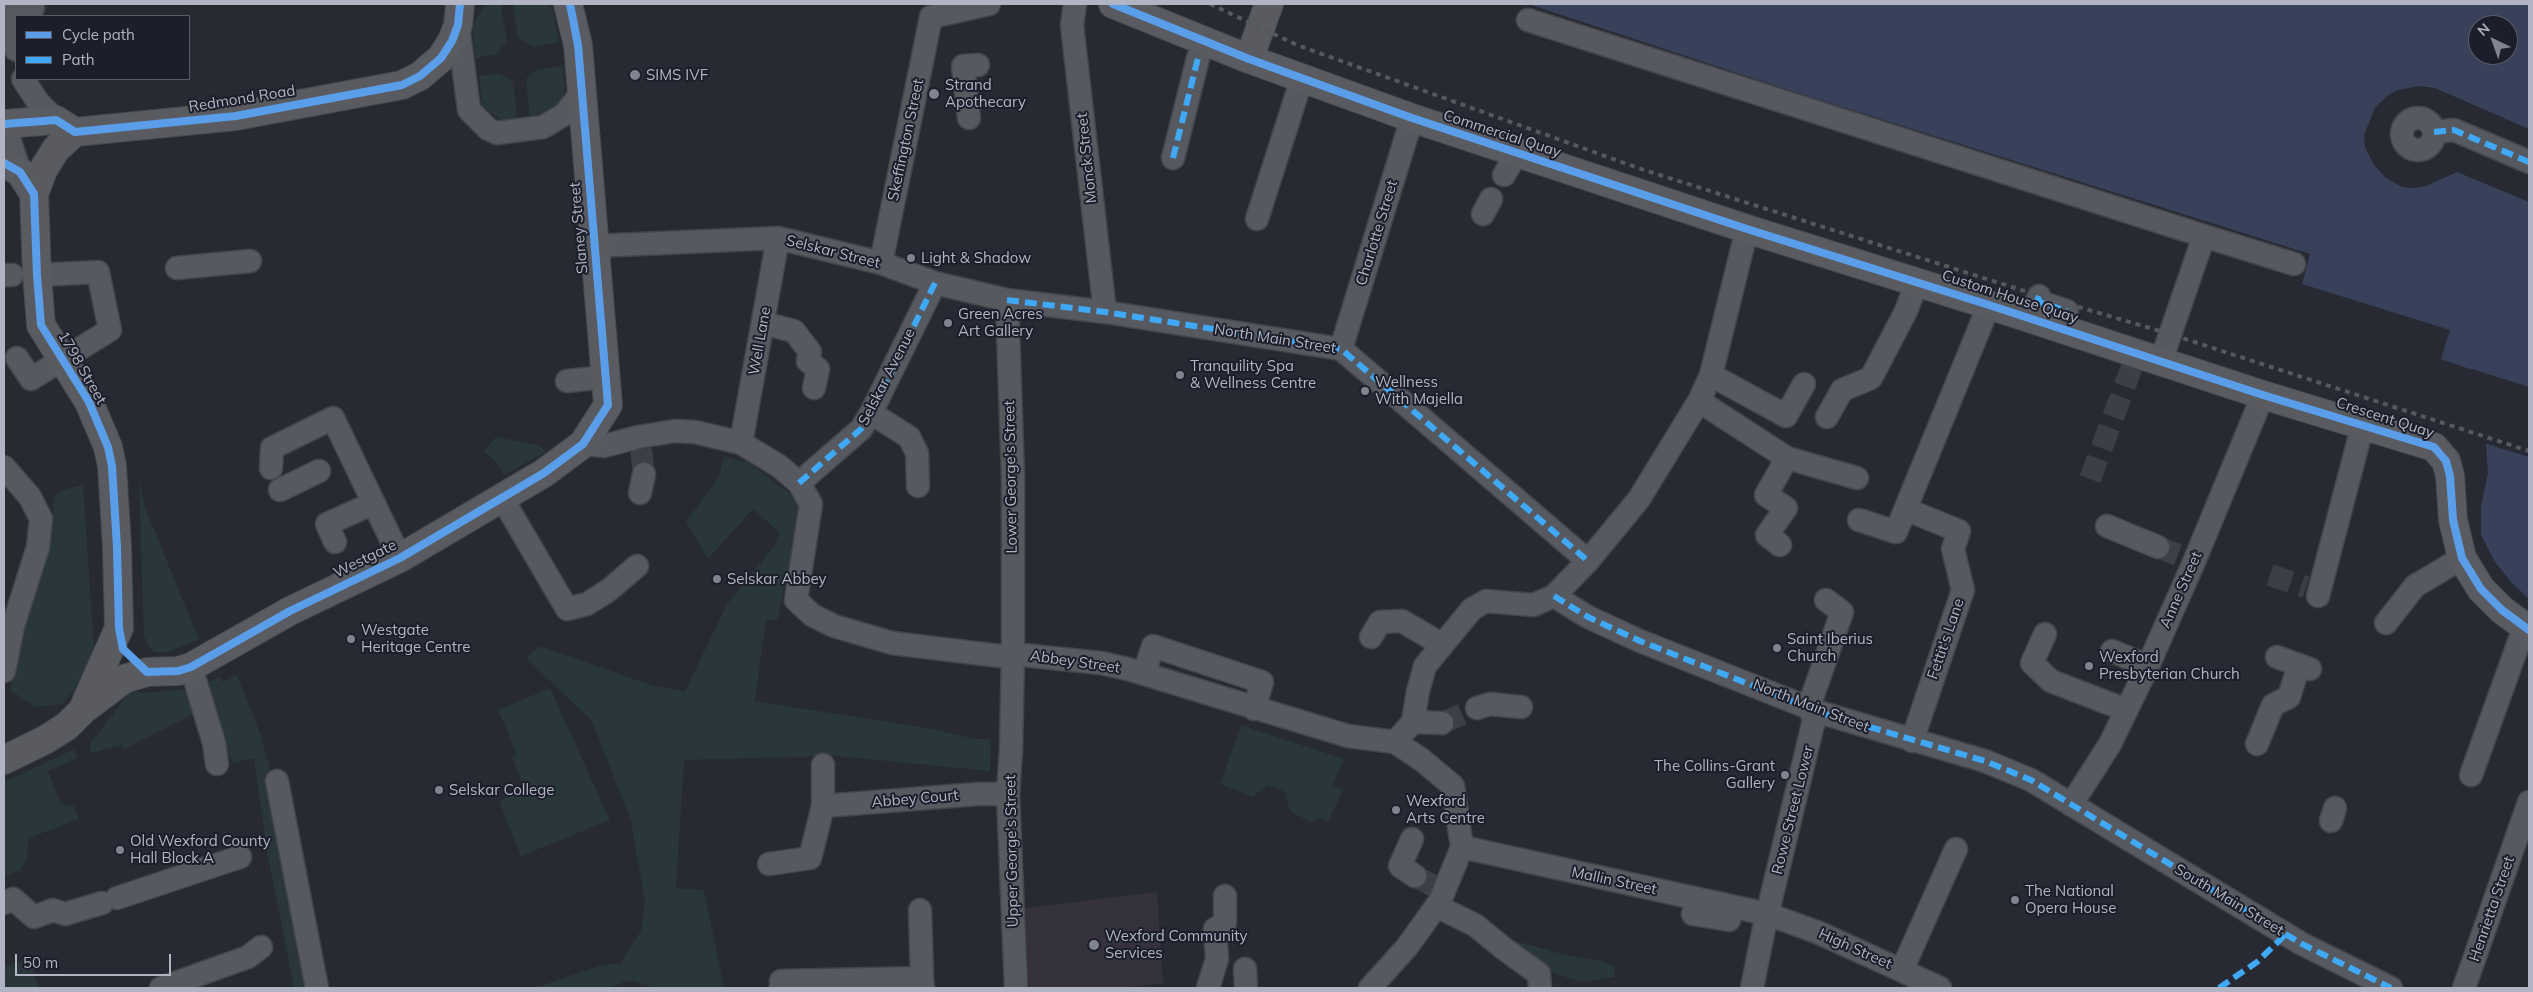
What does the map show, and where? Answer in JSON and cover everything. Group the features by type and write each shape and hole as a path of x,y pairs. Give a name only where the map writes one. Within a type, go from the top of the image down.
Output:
{"main road":[{"name":"Slaney Street","path":"569,4 578,45 608,406 583,444"},
{"name":"Commercial Quay","path":"1113,4 1250,59 1412,118 1511,164 1747,230"},
{"path":"1250,59 1269,4"},
{"name":"Redmond Road","path":"4,124 66,126 236,116 402,85 420,76 441,58 459,14"},
{"name":"1798 Street","path":"66,126 56,149 43,170 19,177 17,275 41,325 61,360 89,402 108,448 112,466 118,547 119,628 84,709"},
{"name":"Custom House Quay","path":"1747,230 1989,305 2263,395"},
{"name":"Crescent Quay","path":"2263,395 2425,443 2441,453 2450,476 2453,520 2462,558 2481,589 2527,629"},
{"name":"Westgate","path":"84,709 124,679 148,672 178,672 191,667 290,611 400,558 544,473 583,444"},
{"path":"119,628 124,649 148,672"},
{"path":"4,760 45,740 67,726 84,709"}],"street":[{"name":"Skeffington Street","path":"881,263 931,17 989,4"},
{"name":"Monck Street","path":"1076,4 1072,25 1104,312"},
{"path":"15,46 7,12 32,8"},
{"path":"459,14 469,110 496,137 544,127 565,114 582,92"},
{"path":"1528,20 2294,264"},
{"path":"1173,158 1198,58"},
{"path":"969,118 963,66 978,65"},
{"path":"1256,219 1302,78"},
{"path":"24,80 38,102 66,126"},
{"name":"Charlotte Street","path":"1341,349 1412,118"},
{"path":"4,124 19,177"},
{"path":"2434,132 2454,130 2529,162"},
{"path":"1370,988 1407,947 1436,906 1462,847 1453,786 1422,760 1395,742 1413,722 1418,691 1425,666 1441,644 1472,609 1480,603 1486,601 1533,604 1554,596 1588,561 1639,500 1699,400 1711,375 1747,230"},
{"path":"2161,361 2204,236"},
{"name":"Selskar Street","path":"594,246 778,238 881,263 935,283 1007,300"},
{"name":"Well Lane","path":"741,443 778,238"},
{"path":"177,268 250,261"},
{"path":"17,275 98,272 110,330 31,379 17,358"},
{"path":"1827,417 1842,390 1871,378 1906,312 1917,282"},
{"name":"Selskar Avenue","path":"799,483 851,440 871,413 935,283"},
{"path":"2039,296 2037,302 2067,311"},
{"name":"North Main Street","path":"1007,300 1104,312 1341,349 1588,561"},
{"name":"Lower George's Street","path":"1007,300 1013,477 1013,654"},
{"path":"1858,520 1896,532 1989,305"},
{"path":"763,323 794,331 810,352 808,361 818,369 814,388"},
{"path":"1711,375 1786,416 1804,384"},
{"path":"567,381 605,376"},
{"name":"Anne Street","path":"2071,805 2110,744 2148,666 2171,607 2177,555 2263,395"},
{"path":"1699,400 1787,458 1857,478"},
{"path":"871,413 908,437 917,453 918,486"},
{"path":"271,468 272,448 333,418 400,558"},
{"path":"2318,597 2363,424"},
{"path":"583,444 604,446 639,443 675,430 695,432 741,443 781,461 799,483"},
{"path":"1780,545 1767,535 1786,508 1766,494 1787,458"},
{"path":"4,467 30,497 41,519 38,547 14,626 4,671"},
{"path":"280,490 319,471"},
{"name":"Abbey Street","path":"799,483 812,504 796,600 812,615 834,626 892,643 1000,656 1013,654 1101,663 1144,674 1254,709 1348,736 1395,742"},
{"path":"502,498 567,609 586,604 609,590 637,566"},
{"path":"335,542 327,524 374,503"},
{"name":"Fettit's Lane","path":"1910,511 1959,530 1953,549 1963,590 1912,741"},
{"path":"2107,526 2177,555"},
{"path":"2386,623 2415,586 2462,558"},
{"name":"North Main Street","path":"1554,596 1588,617 1640,641 1809,706 1822,713 1985,761 2031,780 2071,805"},
{"path":"1809,706 1842,612 1826,600"},
{"path":"1371,637 1380,622 1402,621 1441,644"},
{"path":"2471,775 2527,629"},
{"path":"2045,634 2032,662 2051,681 2126,710"},
{"path":"2112,651 2148,666"},
{"name":"Upper George's Street","path":"1013,654 1008,794 1016,988"},
{"path":"2257,744 2273,705 2289,698 2304,667 2278,657"},
{"path":"191,667 214,743 217,764"},
{"path":"1477,708 1490,704 1521,708"},
{"name":"Rowe Street Lower","path":"1752,988 1814,720 1809,706"},
{"path":"1413,722 1442,723"},
{"path":"769,864 810,858 823,806 823,765"},
{"path":"277,781 317,988"},
{"name":"Abbey Court","path":"823,806 978,794 1008,794"},
{"name":"Henrietta Street","path":"2464,988 2529,802"},
{"name":"South Main Street","path":"2071,805 2302,944 2391,988"},
{"path":"1412,839 1400,866 1415,876"},
{"name":"Mallin Street","path":"1462,847 1766,921"},
{"path":"1902,970 1956,849"},
{"path":"4,903 13,899 34,916 53,910 65,914 240,857"},
{"path":"1208,988 1217,959 1215,929 1225,922 1226,896"},
{"path":"1436,906 1475,925 1503,948 1540,974 1540,988"},
{"path":"781,988 781,981 922,983 920,910"},
{"path":"1693,914 1732,920 1766,921"},
{"name":"High Street","path":"1766,921 1817,932 1940,988"},
{"path":"161,988 248,956 262,947"}],"shaded area":[{"path":"486,4 501,4 507,41 497,54 476,58 472,26"},
{"path":"513,4 548,4 553,12 559,42 534,47 518,38"},
{"path":"563,66 565,89 562,99 550,111 530,116 526,79 536,70"},
{"path":"500,73 513,82 517,118 501,120 482,106 479,76"},
{"path":"496,437 539,445 546,452 504,475 496,462 484,451"},
{"path":"724,456 744,463 746,460 799,501 801,512 777,621 766,619 755,701 933,729 975,739 991,739 990,771 836,756 684,760 676,888 704,890 724,988 656,988 630,980 608,988 535,988 599,966 622,963 625,954 641,931 645,903 631,821 592,721 526,658 540,646 654,686 685,691 727,604 776,544 779,532 753,509 708,559 686,522 719,477"},
{"path":"139,481 145,507 199,640 165,653 155,652 149,648 144,636"},
{"path":"83,485 94,647 84,673 74,691 62,704 35,707 10,690 16,659 53,525 53,498 63,490"},
{"path":"237,675 260,733 273,779 310,988 294,988 267,852 254,758 233,763 222,740 207,683 220,677 223,682"},
{"path":"550,688 610,820 521,856 499,801 525,789 512,757 517,754 498,710"},
{"path":"182,689 194,700 200,711 124,749 122,745 91,753 89,745 132,691 143,693"},
{"path":"1241,725 1344,759 1333,785 1343,790 1328,822 1320,818 1312,823 1290,811 1285,792 1267,785 1253,797 1220,784"},
{"path":"74,749 77,758 48,771 60,802 66,806 74,805 79,819 29,838 27,858 21,870 4,876 4,782"},
{"name":"Wexford Community Services","path":"1157,892 1163,983 1123,988 1029,988 1025,908"},
{"path":"1515,941 1566,955 1601,961 1615,967 1614,977 1582,982 1552,973 1535,962"},
{"path":"30,958 39,988 4,988 4,967"}],"water":[{"path":"1528,4 2529,4 2529,129 2435,88 2419,86 2398,90 2387,96 2375,108 2364,135 2365,147 2374,165 2386,178 2402,187 2415,188 2426,186 2457,172 2529,202 2529,599 2512,583 2495,562 2481,535 2481,507 2488,473 2481,373 2441,359 2450,330 2302,284 2310,254 1795,92"}],"pier":[{"path":"2472,369 2529,387 2529,457 2484,443 2479,375 2471,371"}],"tunnel":[{"path":"2090,479 2137,353"},
{"path":"641,449 644,474"},
{"path":"2158,547 2178,555"},
{"path":"2270,575 2306,587"},
{"path":"1442,723 1477,708"},
{"path":"1415,876 1444,892"}],"railway":[{"path":"1210,4 1297,45 1641,169 2018,289 2170,334 2529,451"}],"marked path":[{"path":"1173,158 1198,58"},
{"path":"2434,132 2454,130 2529,162"},
{"path":"799,483 861,429 871,413 935,283"},
{"path":"2039,296 2037,301 2067,311"},
{"path":"1007,300 1105,312 1341,349 1588,561"},
{"path":"1554,596 1588,617 1640,641 1822,713 1985,761 2031,780 2302,944 2391,988"},
{"path":"2219,988 2257,962 2286,934"}],"cycle path":[{"path":"4,124 56,120 75,132 236,116 402,85 420,76 441,58 452,41 458,25 460,4"},
{"path":"4,163 20,172 34,194 41,325 89,402 108,447 112,466 119,628 123,649 147,672 178,671 191,667 290,611 400,558 544,473 583,444 608,405 578,45 570,4"},
{"path":"1113,4 1249,59 1412,118 1747,229 1989,305 2263,395 2434,447 2446,461 2450,476 2453,520 2462,558 2481,589 2502,610 2529,630"}],"place":[{"name":"SIMS IVF","path":"635,75"},
{"name":"Strand Apothecary","path":"934,94"},
{"name":"Light & Shadow","path":"911,258"},
{"name":"Green Acres Art Gallery","path":"948,323"},
{"name":"Tranquility Spa & Wellness Centre","path":"1180,375"},
{"name":"Wellness With Majella","path":"1365,391"},
{"name":"Selskar Abbey","path":"717,579"},
{"name":"Westgate Heritage Centre","path":"351,639"},
{"name":"Saint Iberius Church","path":"1777,648"},
{"name":"Wexford Presbyterian Church","path":"2089,666"},
{"name":"The Collins-Grant Gallery","path":"1785,775"},
{"name":"Selskar College","path":"439,790"},
{"name":"Wexford Arts Centre","path":"1396,810"},
{"name":"Old Wexford County Hall Block A","path":"120,850"},
{"name":"The National Opera House","path":"2015,900"},
{"name":"Wexford Community Services","path":"1094,945"}]}
